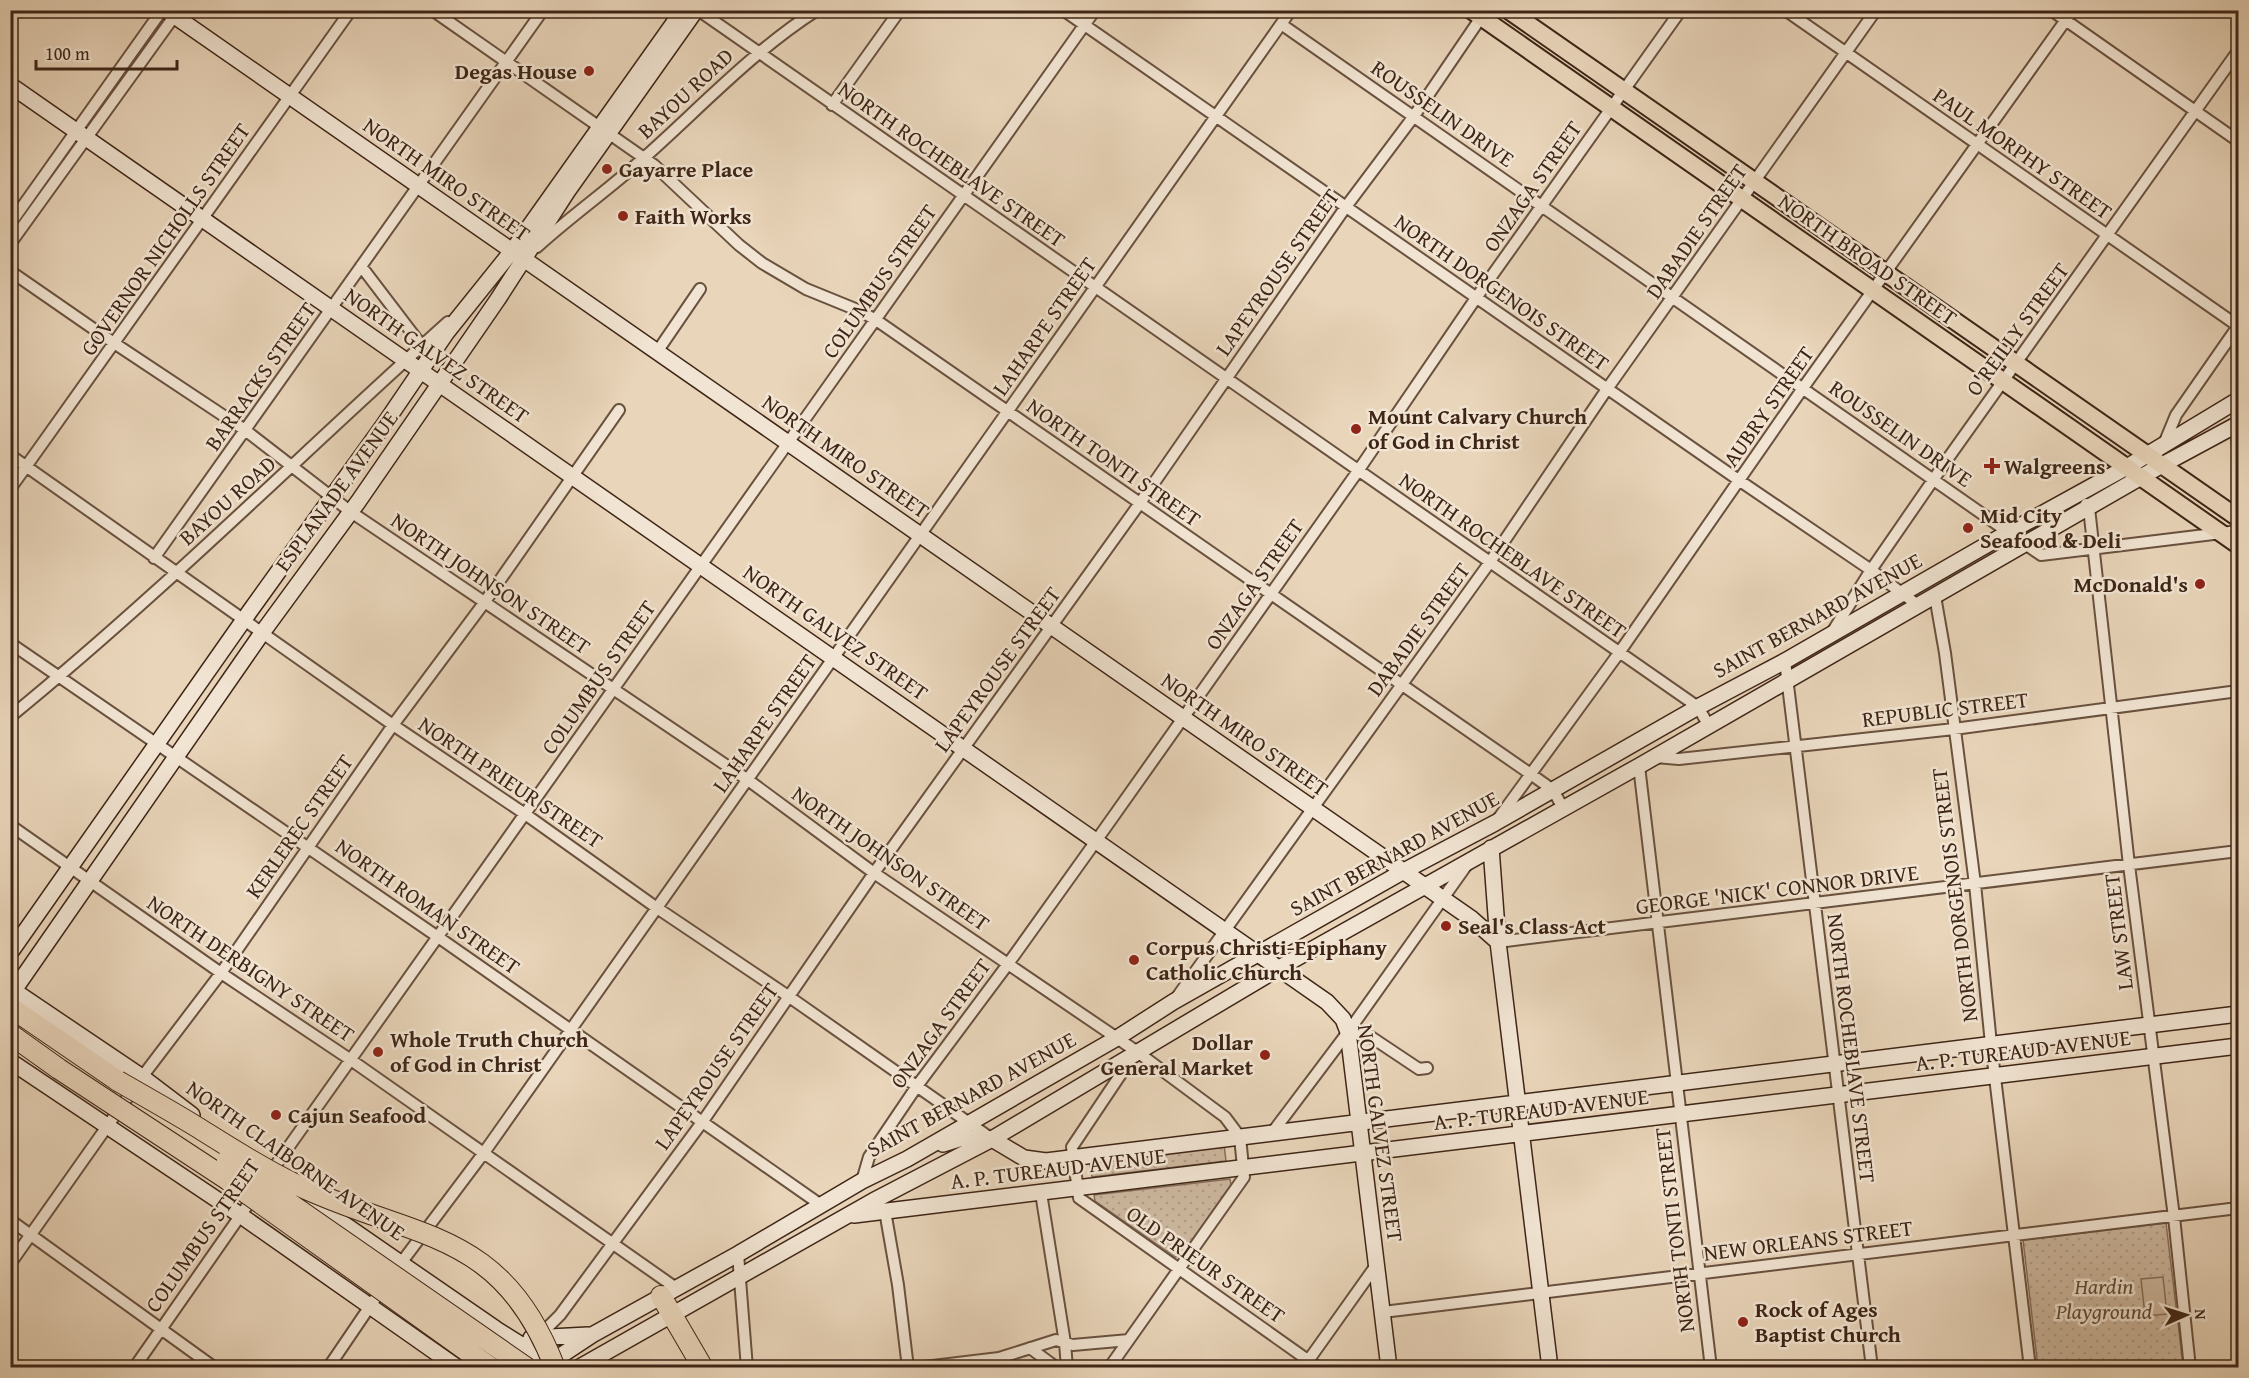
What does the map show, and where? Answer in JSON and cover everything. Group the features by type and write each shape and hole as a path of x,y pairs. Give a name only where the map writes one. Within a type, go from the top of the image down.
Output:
{"highway":[{"path":"11,995 118,1081 194,1137 527,1368"},
{"path":"10,1034 59,1069"},
{"path":"10,1039 228,1180 491,1368"},
{"path":"118,1081 296,1185 430,1234 466,1253 506,1283 520,1299 534,1320 551,1366"},
{"path":"669,1292 672,1314 703,1368"}],"main road":[{"name":"NORTH BROAD STREET","path":"1509,10 2238,518"},
{"name":"NORTH BROAD STREET","path":"1479,13 1610,108 2142,478 2230,532 2238,545"},
{"path":"2086,438 2098,420"}],"street":[{"name":"GOVERNOR NICHOLLS STREET","path":"10,489 351,10"},
{"name":"NORTH TONTI STREET","path":"432,10 654,165 739,245 762,263 806,289 876,320 1532,775 1553,790 1563,808"},
{"name":"BARRACKS STREET","path":"154,558 543,10"},
{"name":"ESPLANADE AVENUE","path":"11,995 262,633 351,512 440,384 521,255 683,10"},
{"name":"ESPLANADE AVENUE","path":"604,130 697,10"},
{"name":"NORTH ROCHEBLAVE STREET","path":"697,10 1698,707 1709,726"},
{"name":"BAYOU ROAD","path":"521,255 644,158 758,52 817,10"},
{"path":"832,105 900,10"},
{"name":"NORTH DORGENOIS STREET","path":"1063,10 1214,117 1871,570 1919,606"},
{"name":"COLUMBUS STREET","path":"134,1368 787,442 1095,10"},
{"name":"LAHARPE STREET","path":"328,1368 369,1305 483,1154 1291,10"},
{"name":"ONZAGA STREET","path":"862,1181 869,1157 917,1086 1096,841 1358,471 1476,298 1681,10"},
{"name":"PAUL MORPHY STREET","path":"1785,10 2238,326"},
{"name":"DABADIE STREET","path":"1173,1002 1403,685 1490,562 1607,389 1876,10"},
{"path":"2051,10 2238,141"},
{"name":"AUBRY STREET","path":"1495,823 1619,653 1803,388 2073,10"},
{"name":"NORTH MIRO STREET","path":"170,12 1424,885 1472,919 1498,942"},
{"path":"10,244 82,135 170,12"},
{"name":"LAPEYROUSE STREET","path":"528,1338 544,1330 560,1315 703,1121 874,873 1140,503 1346,208 1414,116 1479,13"},
{"name":"ROUSSELIN DRIVE","path":"1281,24 2041,555 2230,532"},
{"name":"O'REILLY STREET","path":"1832,633 1871,570 1934,479 2238,51"},
{"name":"NORTH GALVEZ STREET","path":"10,86 1328,1002 1343,1019 1348,1032 1389,1368"},
{"path":"10,224 82,135"},
{"name":"ESPLANADE AVENUE","path":"10,953 466,306 489,281 521,255"},
{"path":"361,266 422,346"},
{"name":"NORTH JOHNSON STREET","path":"10,271 245,430 351,512 748,780 874,873 1136,1051 1225,1117 1240,1137"},
{"path":"657,352 700,289"},
{"name":"BAYOU ROAD","path":"10,717 59,677 176,573 466,306"},
{"path":"2164,444 2176,415 2238,326"},
{"name":"SAINT BERNARD AVENUE","path":"551,1366 592,1335 738,1254 862,1181 907,1159 1116,1038 1173,1002 1698,707 1785,661 1902,592 2127,467 2238,400"},
{"name":"KERLEREC STREET","path":"10,1264 142,1077 221,973 393,725 484,603 619,410"},
{"path":"2237,425 2238,447"},
{"name":"SAINT BERNARD AVENUE","path":"578,1368 848,1216 879,1206 1279,968 1640,766 2162,465 2237,425"},
{"name":"NORTH PRIEUR STREET","path":"10,455 393,725 525,813 657,908 788,996 992,1139"},
{"path":"2079,494 2089,508"},
{"name":"LAW STREET","path":"2089,508 2129,865 2174,1217 2190,1368"},
{"path":"2230,532 2238,524"},
{"name":"NORTH DORGENOIS STREET","path":"1935,596 1975,884 1991,1044 2030,1368"},
{"name":"NORTH ROMAN STREET","path":"10,643 571,1029 821,1205"},
{"name":"NORTH ROCHEBLAVE STREET","path":"1785,661 1872,1368"},
{"name":"REPUBLIC STREET","path":"1655,757 1678,759 1954,729 2238,691"},
{"name":"NORTH TONTI STREET","path":"1640,766 1711,1368"},
{"name":"NORTH DERBIGNY STREET","path":"10,825 613,1244 669,1292"},
{"path":"1491,848 1498,942 1550,1368"},
{"name":"GEORGE 'NICK' CONNOR DRIVE","path":"1498,942 1815,905 2238,851"},
{"path":"1272,1133 1348,1032 1470,860"},
{"name":"NORTH CLAIBORNE AVENUE","path":"11,995 142,1077 270,1173 551,1366"},
{"name":"A. P. TUREAUD AVENUE","path":"907,1159 962,1138 992,1139 1024,1158 1046,1161 2238,1014"},
{"path":"1348,1032 1371,1037 1419,1069 1427,1068"},
{"name":"A. P. TUREAUD AVENUE","path":"879,1206 1077,1189 2238,1046"},
{"path":"1077,1189 1072,1158 1073,1145 1136,1051"},
{"path":"10,1062 240,1215 458,1368"},
{"path":"1109,1368 1244,1177 1240,1137"},
{"path":"862,1181 879,1206 898,1285 908,1368"},
{"name":"OLD PRIEUR STREET","path":"1077,1189 1079,1198 1180,1269 1306,1364 1319,1368"},
{"path":"1041,1193 1067,1368"},
{"name":"NEW ORLEANS STREET","path":"1383,1312 2238,1208"},
{"path":"10,1220 215,1368"},
{"path":"738,1254 747,1368"},
{"path":"1306,1364 1377,1264"},
{"path":"496,1329 528,1338 567,1338 592,1335"},
{"path":"916,1368 999,1358 1056,1340 1073,1345 1129,1340"},
{"path":"1030,1348 1058,1368"}],"green space":[{"path":"1224,1144 1226,1161 1092,1177 1089,1160"},
{"path":"1230,1179 1231,1185 1181,1256 1175,1257 1095,1201 1094,1195"},
{"name":"Hardin Playground","path":"2166,1223 2183,1365 2164,1368 2038,1367 2023,1240"},
{"path":"2163,1277 2167,1314 2145,1316 2141,1279"}],"place":[{"name":"Degas House","path":"589,71"},
{"name":"Gayarre Place","path":"607,169"},
{"name":"Faith Works","path":"623,216"},
{"name":"Mount Calvary Church of God in Christ","path":"1356,429"},
{"name":"Walgreens","path":"1992,466"},
{"name":"Mid City Seafood & Deli","path":"1968,528"},
{"name":"McDonald's","path":"2200,584"},
{"name":"Seal's Class Act","path":"1446,926"},
{"name":"Corpus Christi-Epiphany Catholic Church","path":"1134,960"},
{"name":"Whole Truth Church of God in Christ","path":"378,1052"},
{"name":"Dollar General Market","path":"1265,1055"},
{"name":"Cajun Seafood","path":"276,1115"},
{"name":"Rock of Ages Baptist Church","path":"1743,1322"}]}
